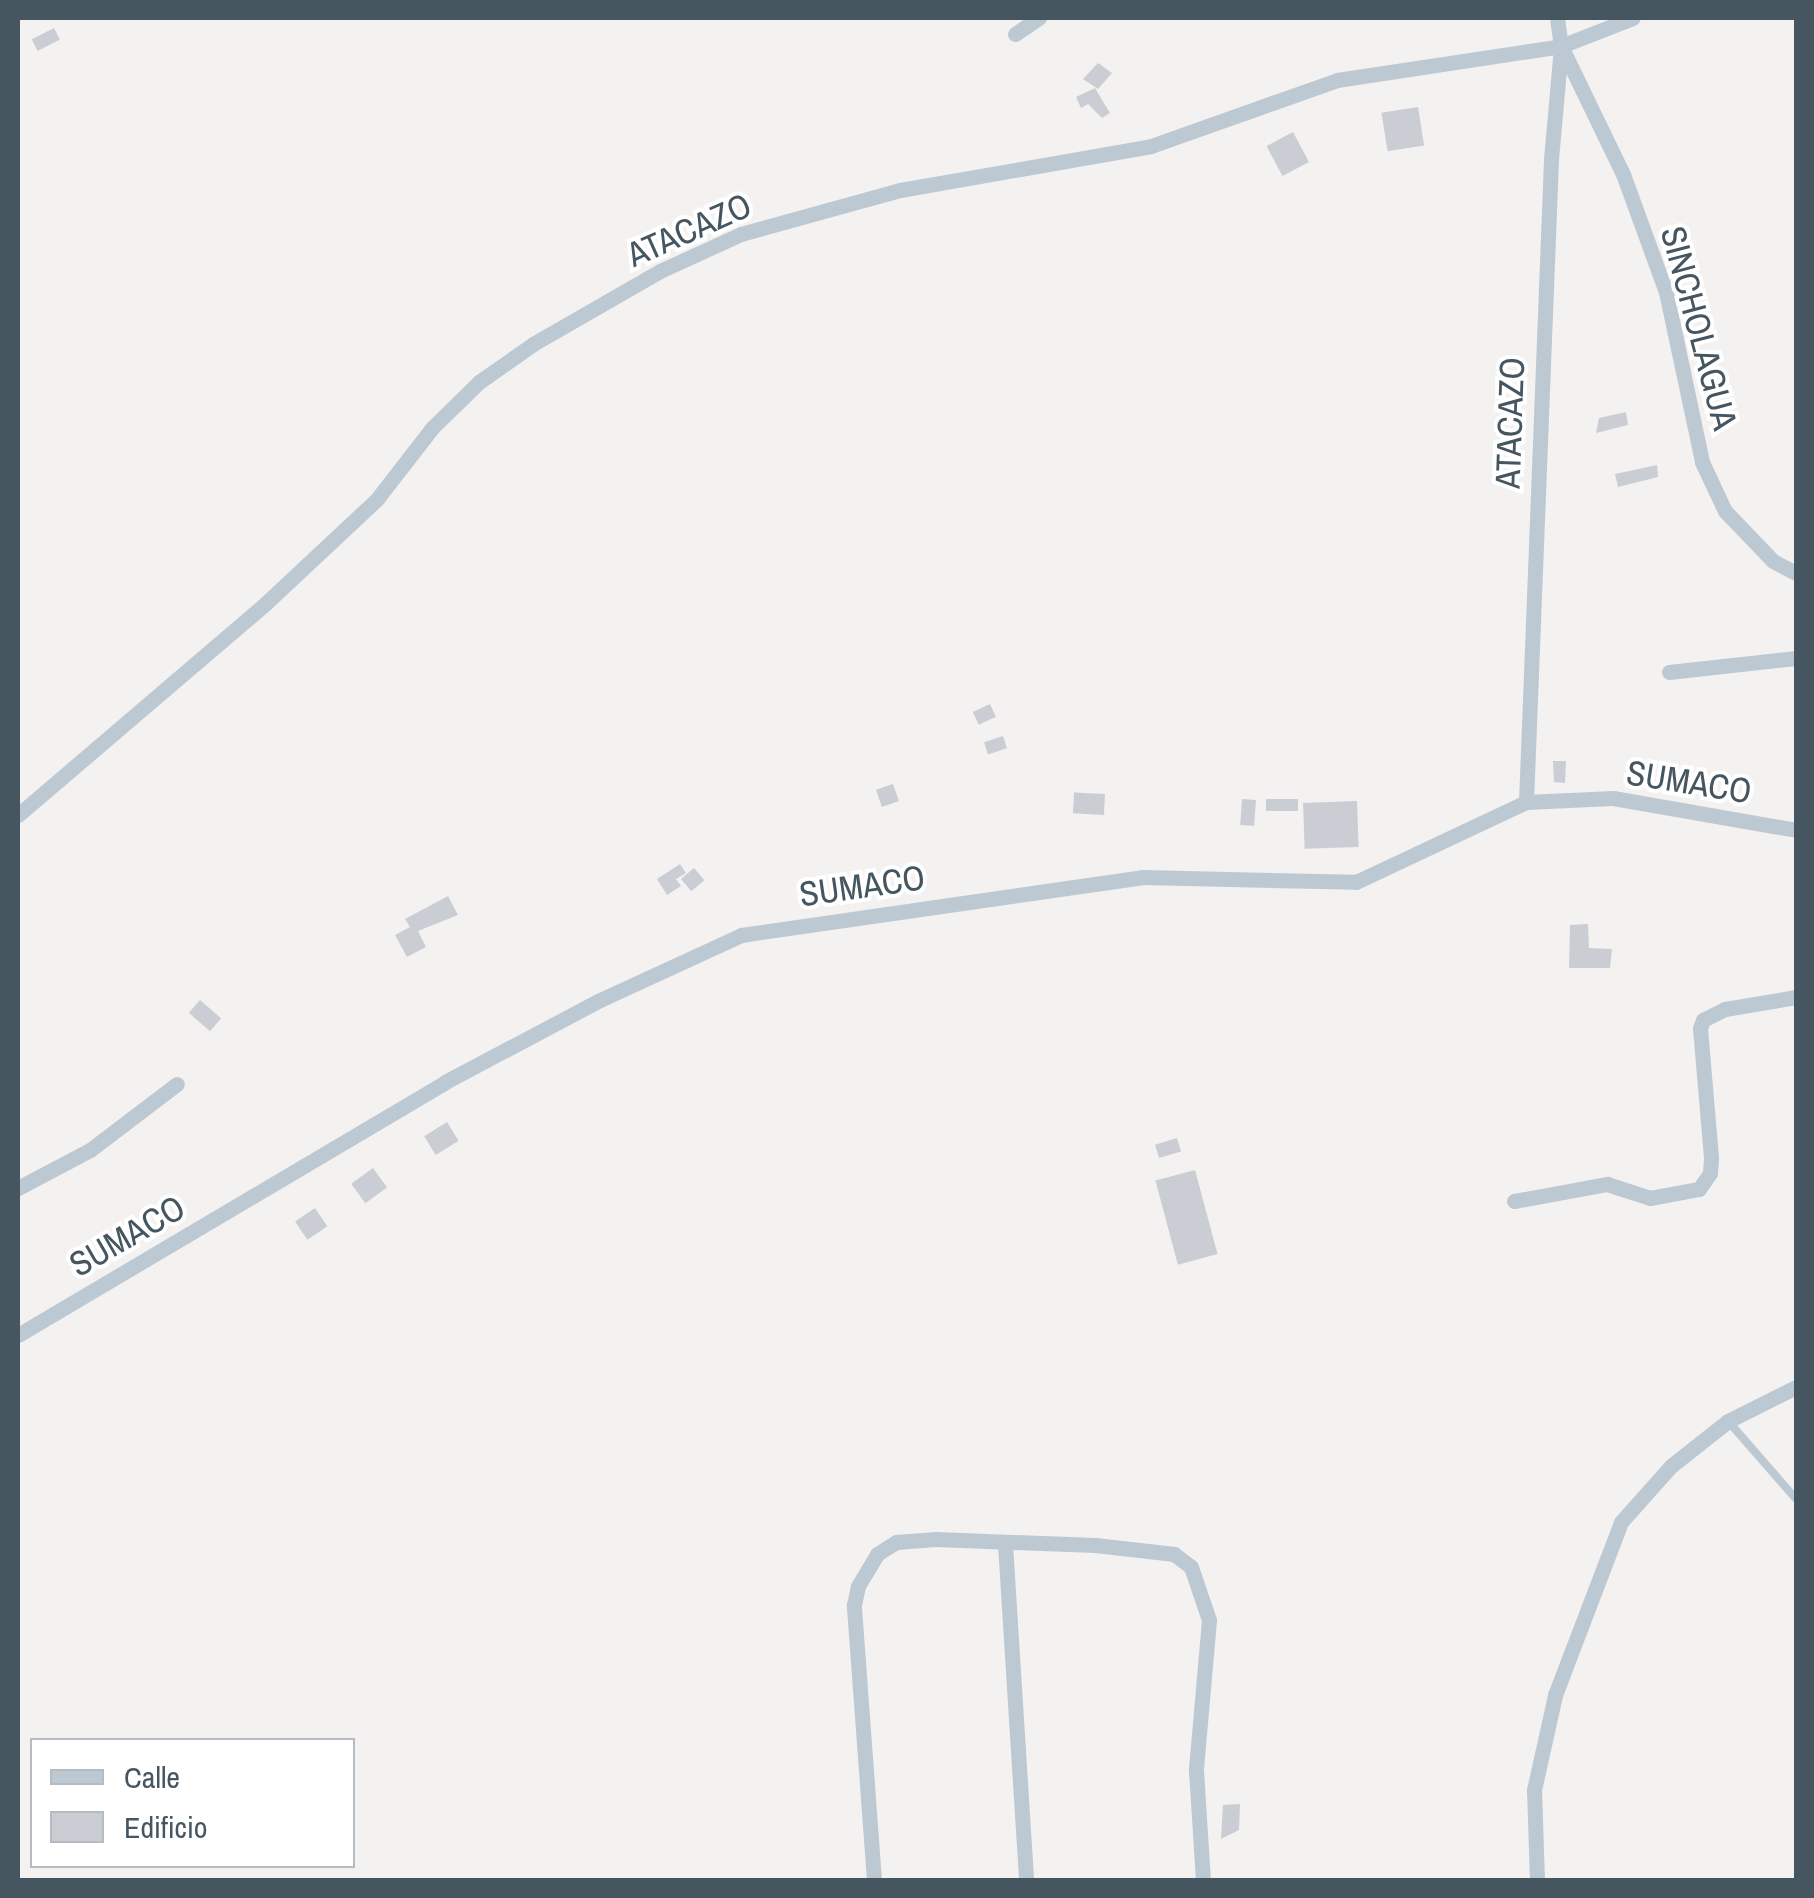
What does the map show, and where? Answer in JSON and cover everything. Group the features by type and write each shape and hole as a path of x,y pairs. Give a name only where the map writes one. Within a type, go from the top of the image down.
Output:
{"street":[{"path":"1015,34 1039,18"},
{"name":"SINCHOLAGUA","path":"1558,18 1561,46 1623,174 1666,292 1702,462 1725,511 1772,561 1796,573"},
{"name":"ATACAZO","path":"18,815 266,603 377,498 432,428 478,382 533,344 660,271 741,234 900,190 1152,146 1336,80 1561,46 1633,18"},
{"name":"ATACAZO","path":"1526,802 1551,159 1561,46"},
{"path":"1670,672 1796,658"},
{"name":"SUMACO","path":"18,1335 445,1082 600,1000 741,934 1142,877 1356,882 1526,802 1613,798 1796,830"},
{"path":"1514,1202 1607,1184 1628,1194 1650,1198 1699,1189 1710,1173 1711,1157 1700,1028 1703,1020 1725,1009 1796,997"},
{"path":"18,1188 90,1150 177,1084"},
{"path":"1537,1880 1534,1790 1550,1713 1622,1522 1671,1466 1728,1420 1796,1387"},
{"path":"874,1880 854,1606 858,1586 877,1554 896,1542 1096,1544 1174,1554 1191,1566 1209,1620 1196,1770 1204,1880"},
{"path":"1005,1544 1026,1880"}],"lane":[{"path":"1728,1420 1796,1499"}],"building":[{"path":"54,28 60,40 38,51 32,39"},
{"path":"1098,63 1112,73 1098,89 1083,79"},
{"path":"1095,88 1110,113 1102,118 1088,104 1081,108 1076,97"},
{"path":"1418,107 1424,146 1388,151 1381,113"},
{"path":"1293,132 1309,162 1282,176 1267,146"},
{"path":"1626,412 1628,425 1596,433 1599,418"},
{"path":"1657,465 1658,477 1618,487 1615,474"},
{"path":"990,704 996,717 979,725 973,712"},
{"path":"1003,736 1007,748 988,755 984,742"},
{"path":"1553,761 1566,761 1565,783 1554,782"},
{"path":"893,784 899,801 882,807 876,790"},
{"path":"1074,792 1105,794 1104,815 1073,813"},
{"path":"1242,799 1256,800 1254,826 1240,825"},
{"path":"1266,799 1298,799 1298,811 1266,811"},
{"path":"1357,801 1359,847 1305,849 1303,803"},
{"path":"680,864 686,873 676,879 681,886 667,895 657,879"},
{"path":"694,868 704,880 691,891 681,879"},
{"path":"448,896 458,915 418,931 426,947 407,957 395,935 410,927 405,919"},
{"path":"1588,924 1589,948 1612,949 1610,968 1569,968 1570,925"},
{"path":"200,1000 221,1018 210,1031 189,1013"},
{"path":"447,1122 459,1141 436,1155 424,1136"},
{"path":"1177,1138 1181,1151 1159,1158 1155,1145"},
{"path":"373,1168 387,1187 365,1203 351,1184"},
{"path":"1195,1170 1218,1254 1178,1265 1155,1181"},
{"path":"315,1208 327,1226 307,1240 295,1221"},
{"path":"1240,1804 1239,1830 1221,1839 1223,1805"}]}
